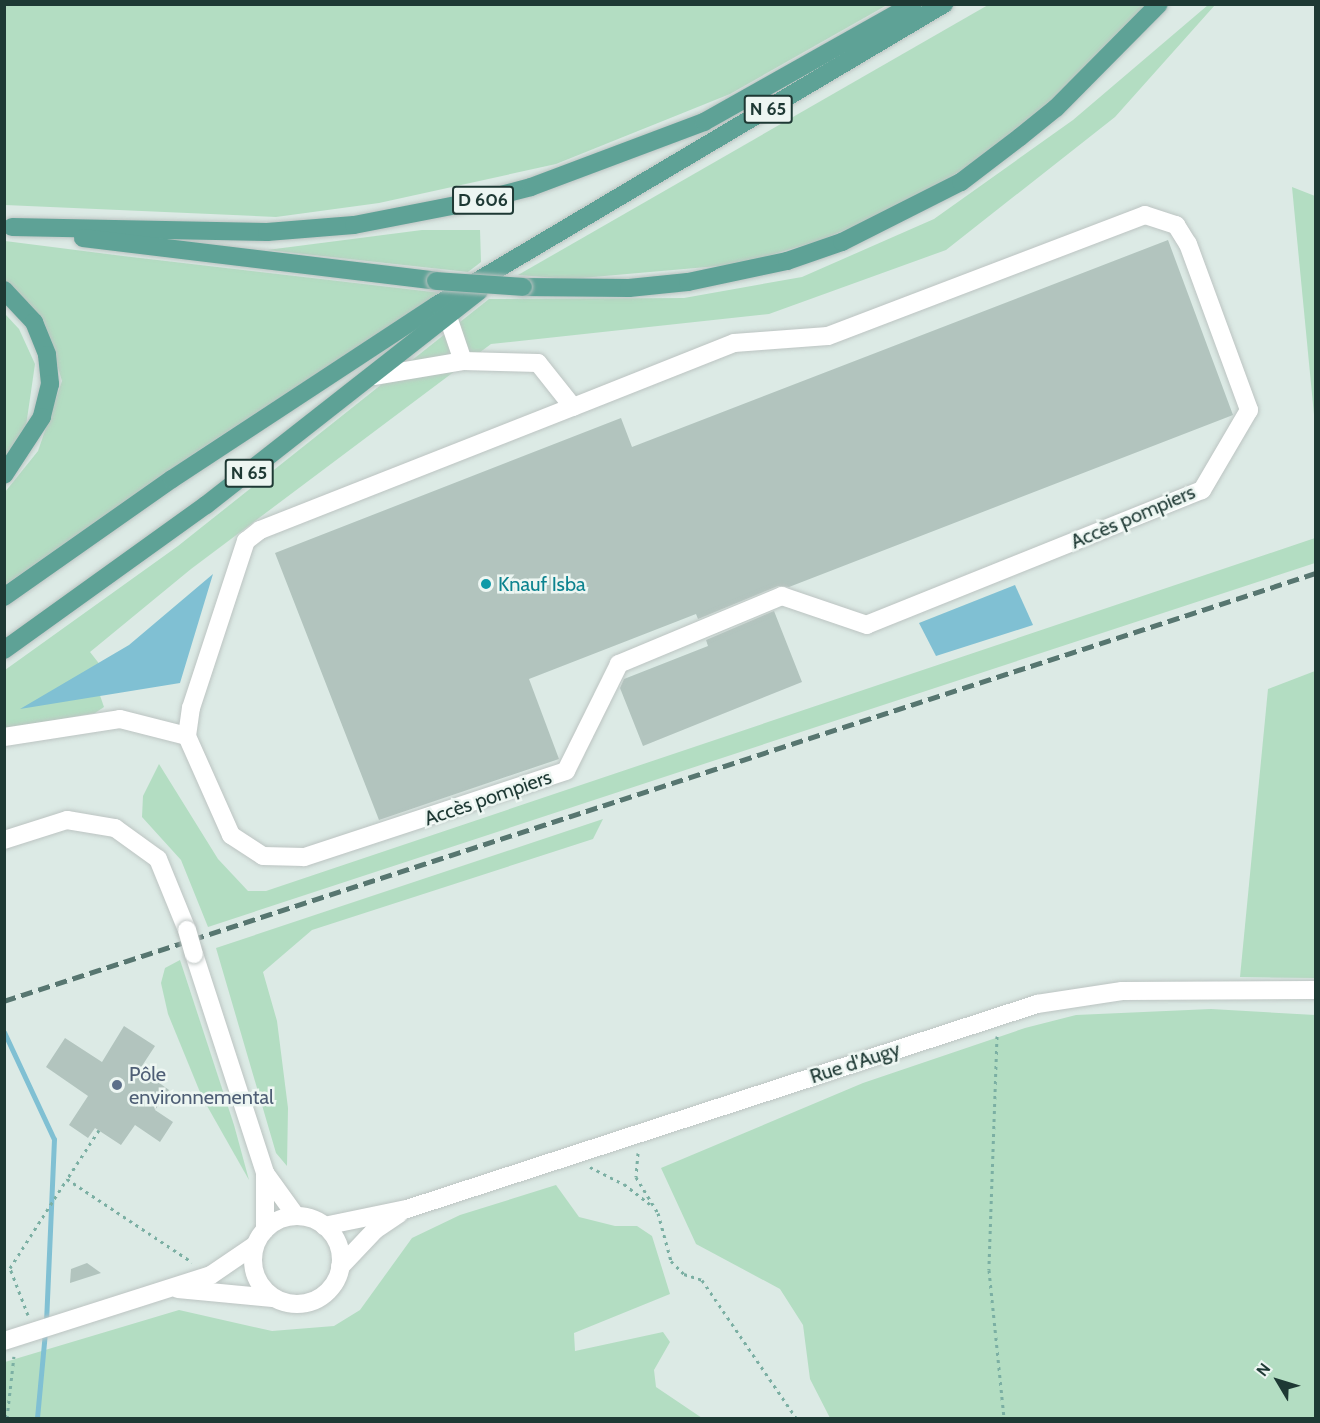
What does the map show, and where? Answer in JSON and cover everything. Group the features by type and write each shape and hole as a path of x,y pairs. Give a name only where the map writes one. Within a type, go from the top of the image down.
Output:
{"main road":[{"name":"D 606","path":"8,227 267,232 354,225 478,201 542,183 704,122 913,4"},
{"name":"N 65","path":"4,597 182,473 437,305 507,266 944,4"},
{"name":"D 606","path":"8,227 436,281 523,287 609,289 688,282 787,261 842,242 930,199 1020,137 1081,84 1159,4"},
{"name":"N 65","path":"4,650 206,506 375,376 507,266"},
{"path":"4,290 25,309 42,338 50,384 37,426 4,475"}],"street":[{"name":"Accès pompiers","path":"187,736 231,835 263,856 304,857 364,840 566,771 619,664 782,596 867,625 1202,490 1249,410 1188,244 1176,225 1145,215 828,336 734,343 573,408"},
{"path":"448,317 463,361"},
{"path":"4,737 120,719 187,736 194,697 246,541 260,530 573,408 538,363 463,361 375,376"},
{"path":"4,840 67,820 115,828 158,859 187,930 265,1173 296,1216 324,1226 338,1244 340,1267 327,1293 315,1301 301,1305 273,1298 173,1289"},
{"name":"Rue d'Augy","path":"324,1226 408,1209 1037,1004 1112,992 1316,990"},
{"path":"265,1173 260,1237 254,1275 273,1298"},
{"name":"Rue d'Augy","path":"340,1267 375,1230 408,1209"},
{"path":"29,1332 173,1289 211,1275 260,1237 296,1216"}],"path":[{"path":"998,1017 988,1270 1006,1418 998,1419"},
{"path":"7,1419 29,1332 10,1268 99,1130"},
{"path":"635,1134 639,1162 636,1177 654,1207 671,1261 684,1274 702,1280 796,1419"},
{"path":"581,1152 591,1170 624,1184 654,1207"},
{"path":"67,1179 211,1275"}],"green space":[{"path":"4,5 887,5 730,94 556,164 379,203 276,217 5,205"},
{"path":"988,5 1146,5 1052,104 975,162 907,204 821,240 741,264 570,279 518,275"},
{"path":"1208,5 1215,5 1115,117 946,250 769,314 491,344 191,569 90,652 108,675 95,681 104,707 95,713 5,729 5,670 178,546 489,299 684,298 802,277 934,219 1073,120"},
{"path":"1292,187 1315,196 1315,425"},
{"path":"422,230 480,230 481,262 468,272 267,250"},
{"path":"5,241 441,293 199,450 5,585 5,492 38,451 62,381 45,324 5,283"},
{"path":"5,314 19,329 35,364 26,426 5,462"},
{"path":"1315,538 1315,563 208,927 181,860 142,817 143,796 159,764 218,859 248,891 266,891"},
{"path":"1315,671 1315,978 1240,977 1268,689"},
{"path":"603,819 593,839 312,930 263,972 277,1021 288,1108 287,1166 276,1153 216,948"},
{"path":"180,960 234,1125 249,1180 202,1097 168,1014 161,983 165,968"},
{"path":"1211,1009 1315,1015 1315,1418 830,1418 810,1379 803,1325 780,1289 696,1244 661,1168 863,1083 1025,1028 1076,1015"},
{"path":"556,1185 579,1217 615,1226 637,1226 652,1236 670,1294 574,1333 575,1351 663,1332 670,1342 654,1370 656,1387 702,1418 5,1418 5,1362 179,1310 272,1331 334,1326 360,1310 412,1238 460,1215"}],"water":[{"path":"213,574 180,683 20,709 129,645"},
{"path":"1015,585 1033,625 936,656 919,623"}],"building":[{"path":"1168,240 1233,415 789,587 778,586 698,619 696,614 529,679 559,759 379,820 275,553 621,418 632,447"},
{"path":"774,611 802,682 643,746 620,688 624,679 708,646 706,640"},
{"name":"Pôle environnemental","path":"124,1026 155,1046 140,1069 169,1090 155,1110 173,1122 160,1142 135,1125 121,1145 95,1128 88,1138 69,1125 88,1096 46,1067 65,1038 102,1062"},
{"path":"87,1263 101,1273 70,1283 71,1269"}],"waterway":[{"path":"4,1032 54,1139 46,1323"},
{"path":"37,1418 45,1332"}],"railway":[{"path":"4,1001 1316,573"}],"place":[{"name":"Knauf Isba","path":"486,584"},
{"name":"Pôle environnemental","path":"117,1085"}]}
